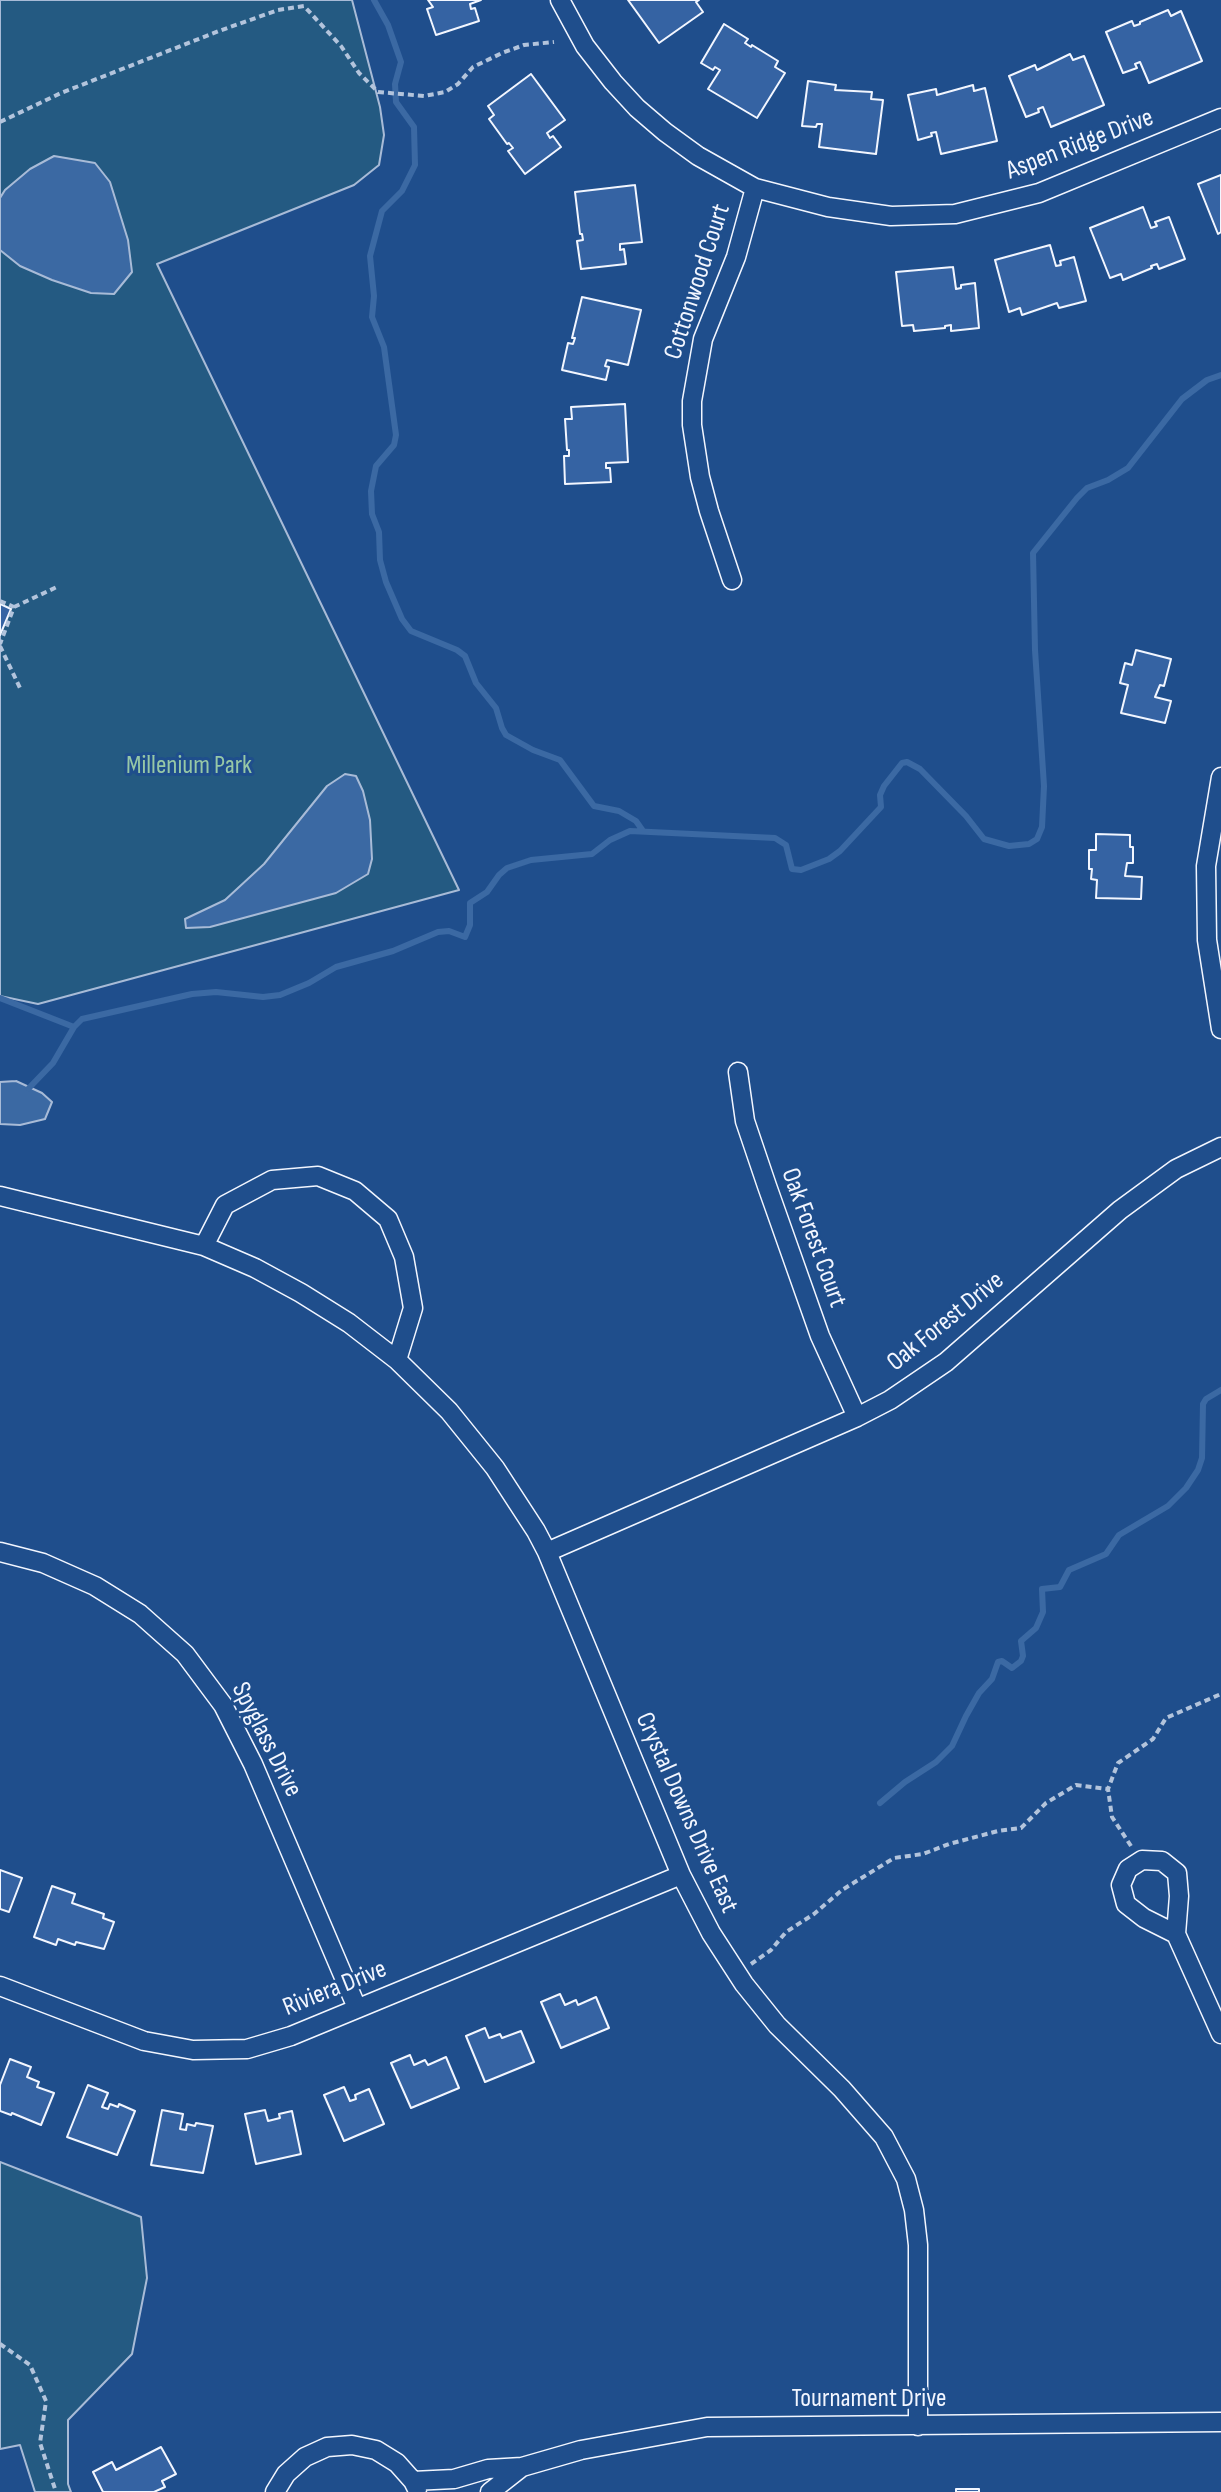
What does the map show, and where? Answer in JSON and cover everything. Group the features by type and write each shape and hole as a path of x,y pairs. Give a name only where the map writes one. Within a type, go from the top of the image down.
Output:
{"street":[{"name":"Aspen Ridge Drive","path":"560,0 585,46 613,82 637,108 698,156 755,188 828,207 891,216 955,214 1039,193 1221,118"},
{"name":"Cottonwood Court","path":"732,580 700,477 692,425 692,401 703,339 736,257 755,188"},
{"path":"1220,782 1206,866 1209,953 1221,1029"},
{"name":"Oak Forest Court","path":"738,1072 745,1121 767,1186 820,1336 857,1417"},
{"name":"Oak Forest Drive","path":"547,1552 890,1400 946,1362 1120,1210 1176,1169 1221,1147"},
{"path":"204,1246 225,1205 272,1180 318,1176 355,1191 388,1219 404,1257 413,1308 397,1360"},
{"name":"Crystal Downs Drive East","path":"0,1196 204,1246 255,1268 301,1293 349,1323 397,1360 449,1411 495,1468 547,1552 681,1875 711,1933 777,2025 842,2089 884,2137 906,2179 918,2245 918,2426"},
{"name":"Spyglass Drive","path":"0,1552 43,1563 95,1586 140,1614 185,1654 223,1705 253,1764 357,2008"},
{"path":"1176,1934 1144,1918 1126,1904 1121,1885 1128,1869 1142,1860 1162,1861 1177,1873 1176,1934 1221,2034"},
{"name":"Riviera Drive","path":"0,1986 144,2041 193,2050 247,2049 291,2036 681,1875"},
{"name":"Tournament Drive","path":"416,2487 488,2469 522,2467 581,2450 707,2427 1221,2422"},
{"path":"275,2492 286,2474 305,2457 327,2447 352,2445 376,2450 397,2463 416,2487"},
{"name":"Tournament Drive","path":"490,2492 522,2467"}],"path":[{"path":"0,122 61,93 219,31 278,10 304,6 378,92 424,96 445,92 458,84 473,67 502,53 524,45 554,42"},
{"path":"21,690 0,645 14,607 59,586"},
{"path":"0,601 14,607"},
{"path":"1142,1860 1112,1817 1108,1789 1118,1763 1153,1739 1166,1718 1221,1694"},
{"path":"737,1973 771,1950 786,1932 842,1890 894,1858 923,1854 998,1831 1021,1828 1046,1803 1076,1785 1108,1789"},
{"path":"0,2344 30,2365 46,2401 40,2443 56,2492"}],"green space":[{"name":"Millenium Park","path":"0,0 352,0 380,107 384,135 379,165 354,185 157,264 459,890 38,1004 0,996"},
{"path":"0,2162 141,2217 147,2278 132,2354 68,2420 68,2484 71,2492 35,2492 20,2445 0,2449"}],"shaded area":[{"path":"54,156 95,163 110,182 128,240 132,272 114,294 91,293 52,280 20,266 0,250 0,198 30,169"},
{"path":"345,774 356,776 370,820 372,859 368,874 336,893 210,927 186,928 185,919 225,900 264,864 327,786"},
{"path":"16,1081 42,1093 52,1102 45,1119 20,1125 0,1124 0,1082"}],"building":[{"path":"428,0 481,0 470,4 471,9 475,8 479,21 436,35 427,9 433,7"},
{"path":"628,0 699,0 696,2 703,12 659,43"},
{"path":"1168,10 1171,16 1181,11 1202,61 1149,83 1140,62 1135,64 1137,68 1123,73 1106,32 1132,21 1134,26 1140,24"},
{"path":"724,24 748,39 745,43 778,61 775,67 785,73 757,118 708,89 720,70 715,67 713,70 701,63"},
{"path":"1070,54 1073,60 1084,56 1104,105 1051,127 1043,107 1026,117 1009,76 1035,65 1037,70"},
{"path":"531,74 565,120 547,133 561,147 525,174 508,151 513,148 489,119 494,115 488,106"},
{"path":"808,81 836,85 835,90 872,92 871,99 883,100 876,154 819,147 822,124 802,126"},
{"path":"973,85 974,91 985,88 997,141 941,154 936,132 918,140 908,95 936,89 937,95"},
{"path":"1221,175 1221,232 1218,234 1198,184"},
{"path":"635,185 642,242 620,244 626,264 581,269 577,241 583,240 575,192"},
{"path":"1143,207 1151,228 1157,226 1155,222 1169,217 1185,259 1159,269 1157,264 1151,266 1123,280 1121,274 1110,278 1090,228"},
{"path":"1050,245 1056,266 1061,265 1060,261 1074,257 1086,301 1059,308 1057,303 1022,315 1020,308 1009,312 995,260"},
{"path":"953,267 956,289 975,283 979,328 951,331 951,325 914,331 913,325 902,326 896,272"},
{"path":"582,297 641,310 628,365 607,360 606,380 562,370 568,343 573,344 575,338 572,338"},
{"path":"625,404 628,462 606,463 606,468 610,468 611,482 565,484 564,456 569,456 569,450 565,419 572,419 571,407"},
{"path":"0,604 11,609 0,635"},
{"path":"1136,650 1171,659 1164,686 1160,685 1155,697 1171,701 1165,723 1121,713 1128,685 1120,683 1125,663 1132,665"},
{"path":"1096,834 1130,835 1133,863 1127,863 1125,876 1142,877 1141,899 1096,898 1097,880 1091,879 1089,850 1096,850"},
{"path":"0,1870 22,1878 9,1912 0,1909"},
{"path":"52,1886 75,1894 72,1903 104,1914 103,1918 114,1922 104,1949 58,1939 56,1945 34,1937"},
{"path":"560,1994 565,2005 576,2000 578,2005 596,1997 609,2028 561,2048 541,2002"},
{"path":"485,2028 489,2038 500,2034 502,2038 521,2031 534,2062 485,2082 466,2036"},
{"path":"410,2055 414,2065 425,2060 428,2065 446,2057 459,2088 411,2108 391,2063"},
{"path":"10,2059 31,2067 27,2077 39,2082 37,2087 54,2093 41,2125 0,2111 0,2085"},
{"path":"88,2085 108,2093 102,2107 108,2109 110,2104 118,2107 119,2104 135,2111 117,2155 67,2137"},
{"path":"344,2087 350,2101 356,2099 355,2095 369,2089 384,2124 344,2141 324,2095"},
{"path":"162,2110 183,2114 180,2129 186,2130 187,2124 195,2126 196,2123 213,2126 203,2173 151,2165"},
{"path":"265,2110 268,2121 292,2111 301,2154 256,2164 245,2114"},
{"path":"161,2447 176,2474 162,2481 165,2487 154,2492 103,2492 93,2472 112,2462 116,2470"},
{"path":"956,2489 979,2489 979,2492 956,2492"}],"waterway":[{"path":"374,0 388,25 401,62 395,84 396,102 414,127 415,165 402,191 382,211 370,256 374,296 372,317 384,347 396,435 394,445 376,466 371,491 372,514 379,532 380,560 386,582 402,619 411,631 465,656 476,683 496,708 506,735 560,760 594,806 619,811 636,821 643,831"},
{"path":"29,1088 53,1063 82,1019 192,994 280,995 336,967 393,951 438,932 449,931 465,937 470,925 470,903 487,892 507,868 531,860 592,854 610,840 630,831 775,838 786,845 792,869 801,870 840,851 881,807 880,795 884,786 902,763 907,762 920,769 984,839 1009,846 1029,844 1037,839 1042,827 1044,786 1035,650 1033,553 1087,488 1128,468 1182,399 1207,380 1221,375"},
{"path":"0,998 74,1027"},
{"path":"880,1803 936,1762 952,1746 979,1693 992,1679 998,1662 1002,1661 1012,1668 1021,1661 1021,1641 1036,1628 1043,1612 1042,1589 1060,1587 1069,1570 1106,1554 1119,1535 1168,1506 1186,1488 1202,1458 1203,1404 1221,1390"}]}
